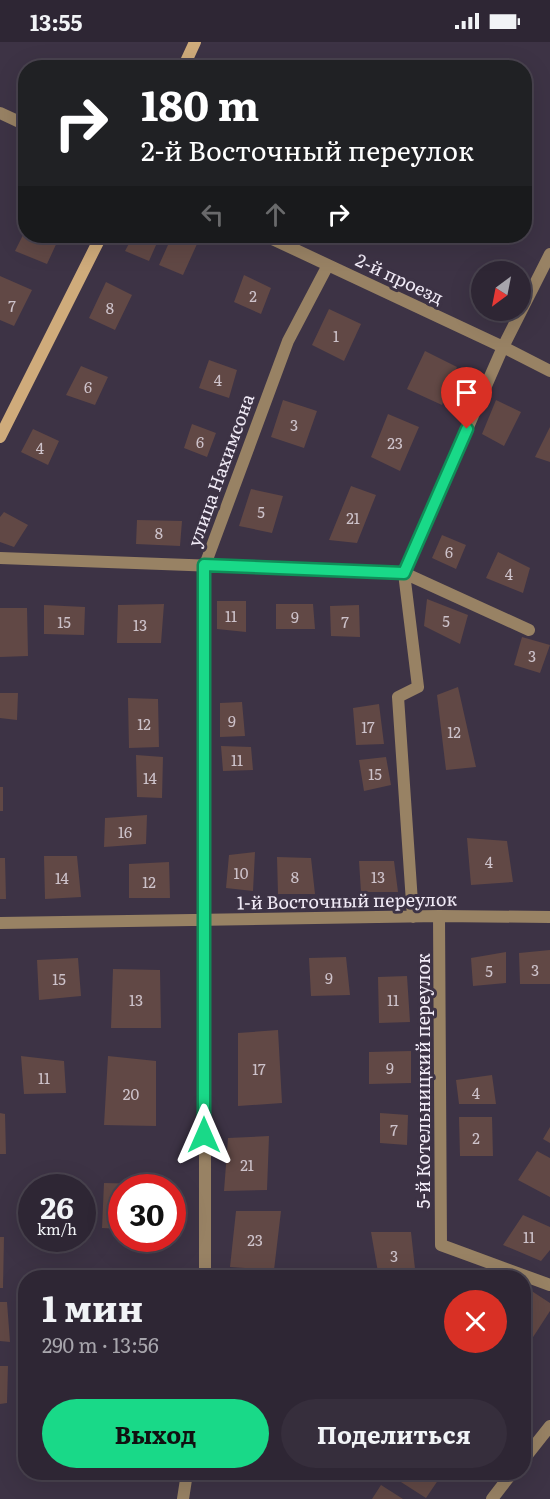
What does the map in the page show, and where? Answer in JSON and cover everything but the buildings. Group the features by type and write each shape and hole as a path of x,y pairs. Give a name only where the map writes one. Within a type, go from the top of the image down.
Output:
{"main road":[{"path":"187,60 195,42"},
{"path":"0,437 97,243"}],"street":[{"path":"0,113 18,121"},
{"name":"2-й проезд","path":"282,243 550,371"},
{"path":"413,917 399,697 418,687 404,573 503,347 550,254"},
{"name":"улица Нахимсона","path":"205,1270 204,565 288,341 328,264"},
{"path":"0,558 404,573 529,630"},
{"name":"1-й Восточный переулок","path":"0,924 439,916 550,917"},
{"name":"5-й Котельницкий переулок","path":"439,916 441,1245 509,1270"},
{"name":"5-й Котельницкий переулок","path":"531,1278 550,1285"},
{"path":"531,1450 550,1426"},
{"path":"183,1499 186,1480"},
{"path":"492,1499 507,1480"}],"route":[{"path":"204,1135 204,565 404,573 467,429"}]}
